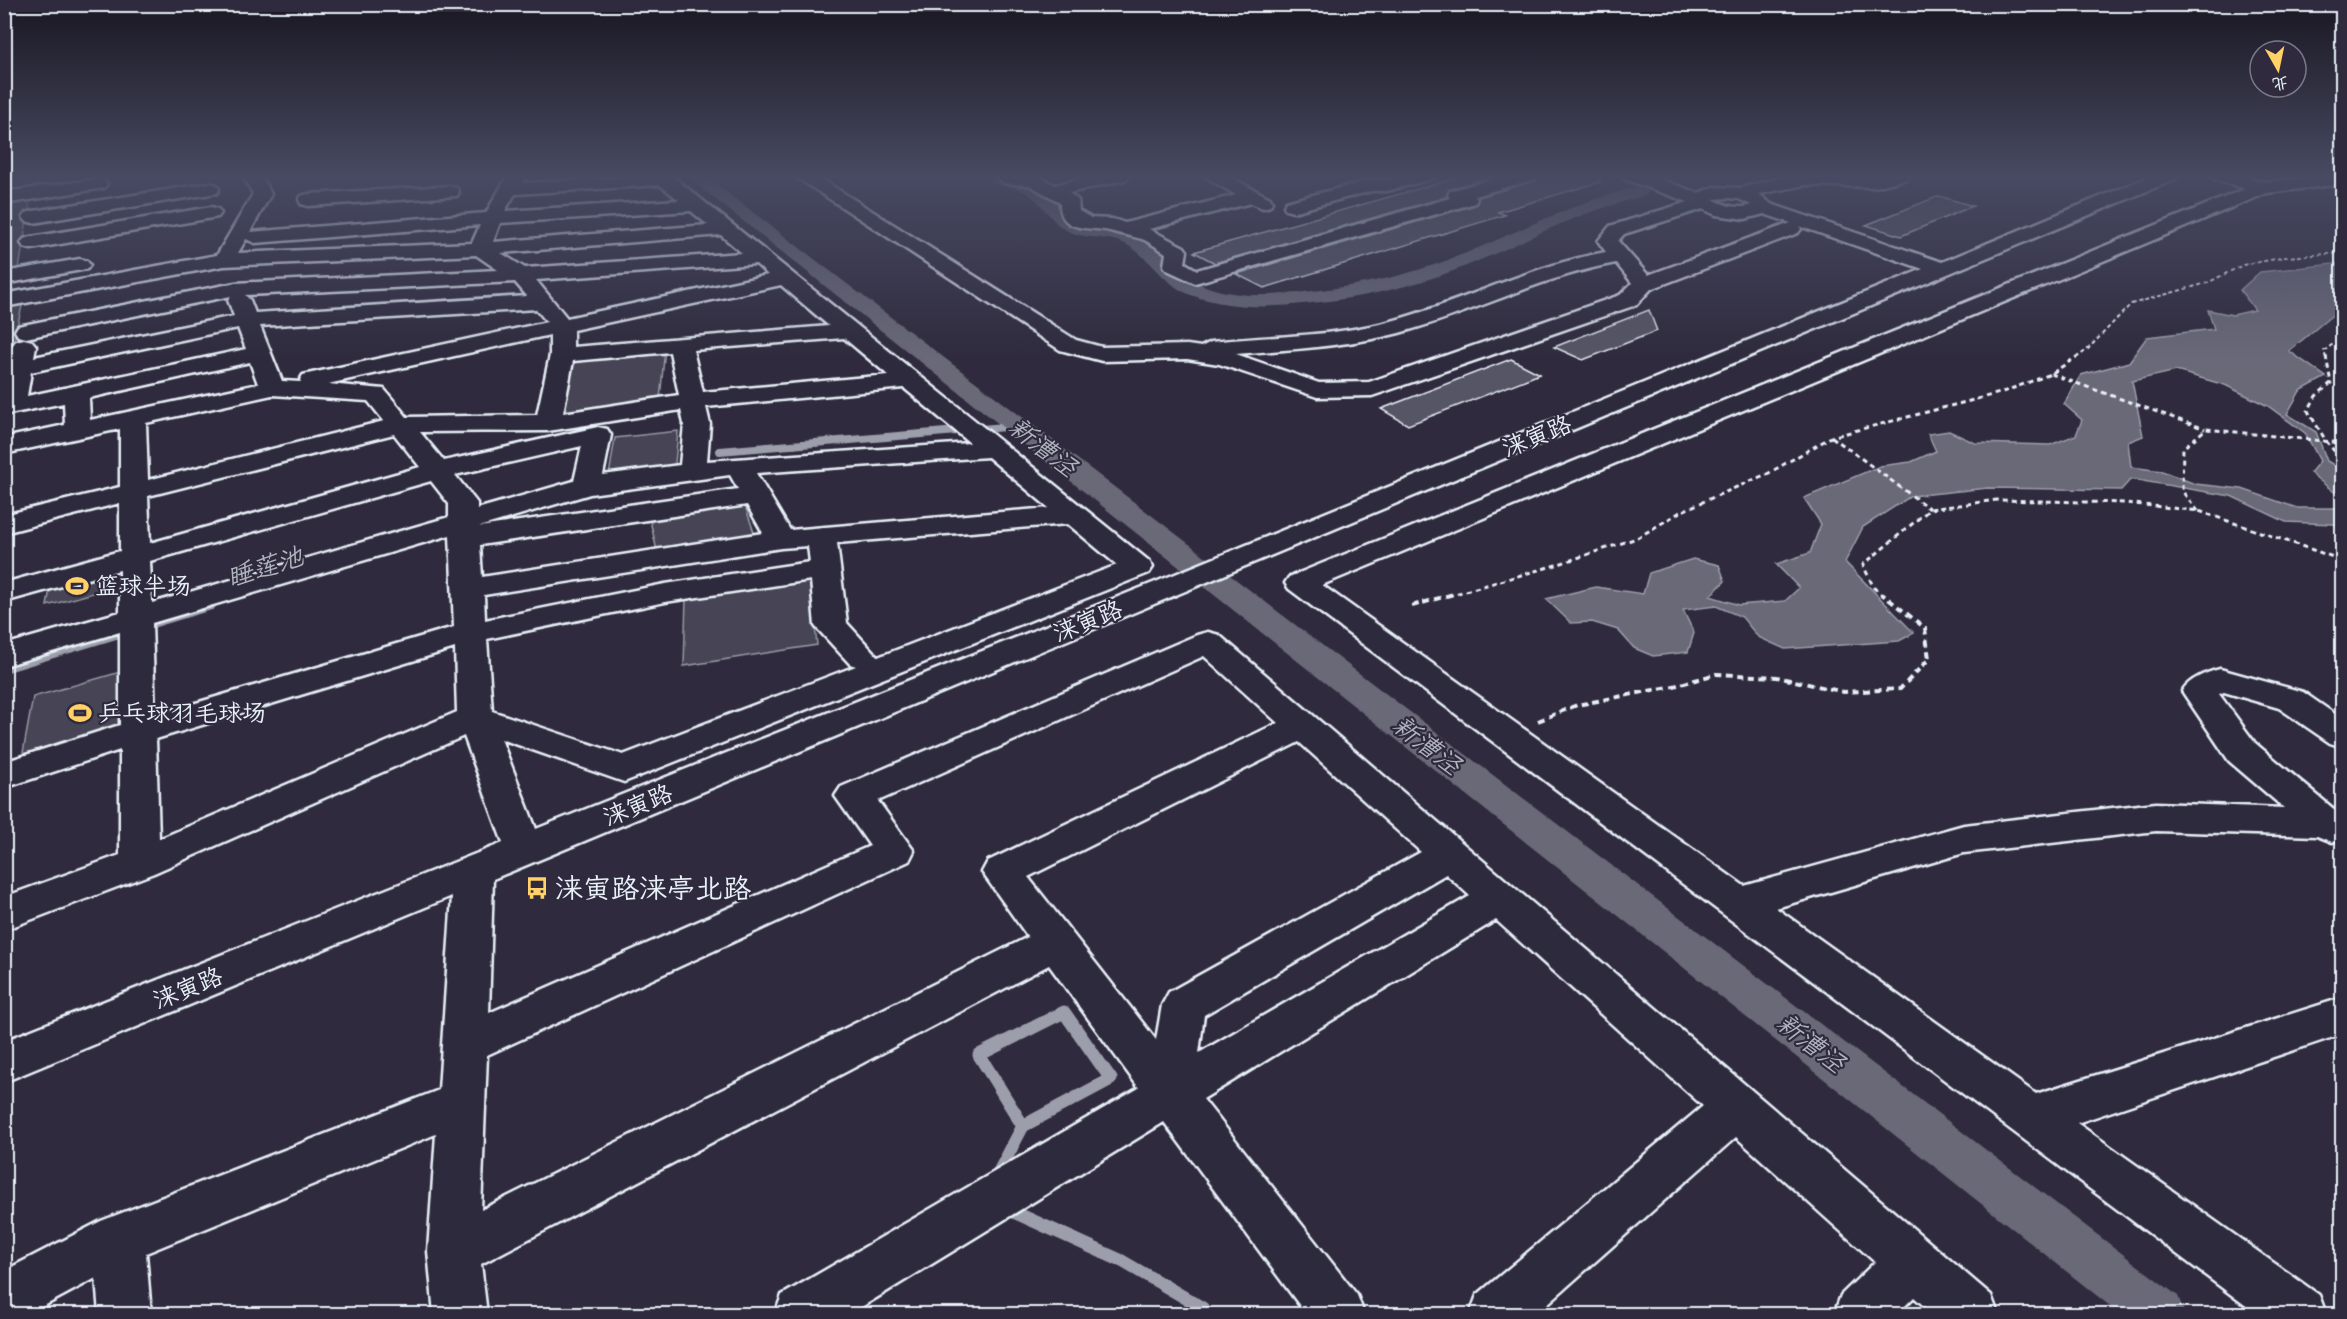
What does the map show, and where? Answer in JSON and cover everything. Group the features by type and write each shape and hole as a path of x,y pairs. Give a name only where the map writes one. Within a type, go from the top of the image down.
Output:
{"street":[{"path":"28,274 31,237"},
{"path":"31,243 70,237"},
{"path":"169,250 224,237"},
{"path":"237,237 224,260 272,388"},
{"path":"480,249 485,237"},
{"path":"4,302 224,260 480,249 632,237"},
{"path":"4,914 140,863 475,718 624,769 1138,567 734,237"},
{"path":"897,237 1068,345 1102,354 1187,352 1258,343 1313,341 1365,334 1421,319 1574,265 1619,256"},
{"path":"1152,237 1177,251 1174,266 1195,277 1339,237"},
{"path":"1612,237 1608,241 1619,256 1635,268 1643,284"},
{"path":"1187,352 1223,357 1317,390 1372,389 1628,300 1643,284 1771,237"},
{"path":"1815,237 1933,273"},
{"path":"1836,237 1933,273"},
{"name":"涞寅路","path":"4,1062 1233,562 2022,237"},
{"path":"2145,237 1300,583 2300,1314"},
{"path":"480,249 521,275 561,326 562,355 548,423"},
{"path":"26,332 235,289 521,275 759,258"},
{"path":"4,278 102,261"},
{"path":"32,297 66,286 79,277 68,267"},
{"path":"4,446 784,278"},
{"path":"32,297 20,368 9,407 259,353"},
{"path":"20,368 246,320 542,302"},
{"path":"631,311 652,326 723,326 723,341"},
{"path":"562,355 849,331"},
{"path":"680,344 693,471"},
{"path":"4,524 400,425 548,423 685,410 909,380"},
{"path":"272,388 375,394 463,503 475,718 525,851"},
{"path":"76,393 78,430"},
{"path":"4,593 437,471 598,435 655,429 685,410"},
{"path":"655,429 685,410"},
{"path":"133,418 140,863"},
{"path":"4,656 136,626 465,530 586,486 975,434"},
{"path":"586,486 598,435"},
{"path":"738,466 781,539"},
{"path":"465,530 755,495"},
{"path":"468,588 781,539 1074,515"},
{"path":"822,536 831,626 862,657"},
{"path":"4,775 138,732 470,633 665,593 825,569"},
{"path":"465,1044 895,851 854,796 1208,642 1972,1314"},
{"path":"2334,830 2242,752 2199,691 2220,680 2291,700 2343,735"},
{"path":"1303,725 1002,872 1338,1314"},
{"path":"1738,903 1964,839 2156,817 2334,830"},
{"path":"1170,1094 1184,1005 1449,854"},
{"path":"461,1314 454,1251 474,872"},
{"path":"801,1314 1499,898"},
{"path":"454,1251 1055,942"},
{"path":"2030,1118 2343,1016"},
{"path":"4,1299 119,1239 462,1102"},
{"path":"1496,1314 1736,1107"},
{"path":"119,1239 124,1314"},
{"path":"1860,1314 1912,1262"}],"path":[{"path":"1412,606 1556,565 1637,538 1682,511 1769,473 1831,437 2000,393 2051,374 2087,350 2131,304 2207,283 2243,265 2286,257 2343,253"},
{"path":"2343,337 2324,351 2330,370 2331,383 2316,396 2308,411 2325,441 2343,460"},
{"path":"2051,374 2206,429 2343,443"},
{"path":"2199,512 2182,491 2182,448 2206,429"},
{"path":"1831,437 1930,509"},
{"path":"1533,723 1576,705 1674,686 1716,674 1777,677 1844,692 1900,689 1929,659 1926,628 1874,588 1863,565 1930,509 1997,500 2126,503 2199,512 2343,560"}],"shaded area":[{"path":"5,237 24,237 19,269 5,271"},
{"path":"23,302 5,377 5,306"},
{"path":"665,348 659,409 562,420 575,358"},
{"path":"678,431 674,474 608,482 615,438"},
{"path":"742,497 759,547 661,568 649,516"},
{"name":"篮球半场","path":"103,567 104,590 47,606 51,583"},
{"path":"810,579 817,645 684,666 686,598"},
{"name":"乒乓球羽毛球场","path":"131,669 131,730 21,764 33,697"}],"water":[{"path":"2342,263 2342,289 2336,290 2342,300 2342,307 2289,351 2326,377 2300,391 2287,414 2316,432 2327,461 2342,470 2342,498 2310,473 2320,461 2305,433 2268,406 2225,385 2176,371 2132,381 2143,436 2128,442 2131,467 2162,471 2195,484 2242,489 2297,508 2339,508 2342,505 2342,527 2333,524 2286,522 2231,496 2131,479 2121,490 1988,488 1911,496 1863,527 1845,562 1914,633 1899,641 1785,649 1758,637 1742,617 1716,606 1683,610 1694,633 1688,652 1653,656 1634,648 1618,630 1592,622 1571,623 1546,599 1596,587 1643,594 1649,573 1693,559 1719,565 1725,581 1710,596 1739,605 1785,601 1799,588 1776,564 1810,553 1821,524 1804,498 1880,466 1911,462 1936,451 1928,434 1949,431 1975,443 2050,445 2076,435 2082,420 2064,404 2081,375 2129,362 2147,337 2214,329 2208,310 2233,315 2255,310 2240,290 2260,272"}],"building":[{"path":"1249,237 1308,237 1215,263 1194,252"},
{"path":"1366,237 1434,237 1264,288 1236,274"},
{"path":"1649,310 1657,331 1583,360 1554,347"},
{"path":"1511,359 1540,374 1408,425 1381,409"}],"waterway":[{"name":"新漕泾","path":"772,237 2160,1314"},
{"path":"1120,237 1141,245 1178,280 1196,290 1224,298 1254,301 1298,299 1385,285 1444,268 1516,237"},
{"path":"720,451 1017,426"},
{"name":"睡莲池","path":"4,668 211,605"},
{"path":"1064,1012 1111,1079 1023,1126 979,1055 1064,1012"},
{"path":"995,1179 1023,1126"},
{"path":"1007,1209 1122,1261 1201,1307 1209,1314"}],"place":[{"name":"篮球半场","path":"77,586"},
{"name":"乒乓球羽毛球场","path":"80,713"},
{"name":"涞寅路涞亭北路","path":"537,888"}]}
